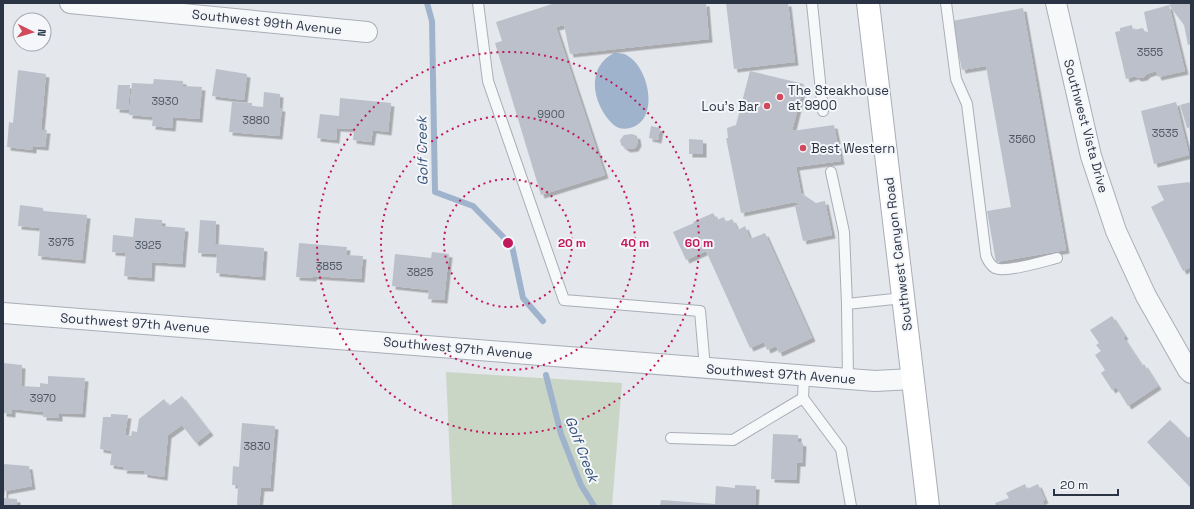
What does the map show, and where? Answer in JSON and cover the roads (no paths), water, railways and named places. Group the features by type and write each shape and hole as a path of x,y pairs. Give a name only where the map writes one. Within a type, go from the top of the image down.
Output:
{"main road":[{"name":"Southwest Canyon Road","path":"868,3 928,506"}],"street":[{"name":"Southwest 99th Avenue","path":"70,3 367,32"},
{"name":"Southwest Vista Drive","path":"1058,5 1091,156 1116,231 1146,296 1191,373"},
{"name":"Southwest 97th Avenue","path":"3,313 804,376 883,381 913,379"}],"lane":[{"path":"478,3 488,81 564,300 700,311 705,368"},
{"path":"812,3 823,111"},
{"path":"946,3 956,79 967,104 986,256 990,264 997,268 1011,268 1057,258"},
{"path":"831,172 844,232 848,379"},
{"path":"847,304 903,298"},
{"path":"804,376 803,398 841,449 851,506"},
{"path":"671,438 733,440 803,398"}],"water":[{"path":"614,53 625,54 634,61 643,75 648,92 648,109 645,116 638,125 627,129 619,128 613,124 603,112 595,91 598,69 607,58"}],"waterway":[{"name":"Golf Creek","path":"427,3 432,21 435,192 473,206 512,246 523,298 543,321"},
{"name":"Golf Creek","path":"546,375 561,434 581,485 594,506"}],"place":[{"name":"The Steakhouse at 9900","path":"780,97"},
{"name":"Lou's Bar","path":"767,106"},
{"name":"Best Western","path":"803,148"}]}
